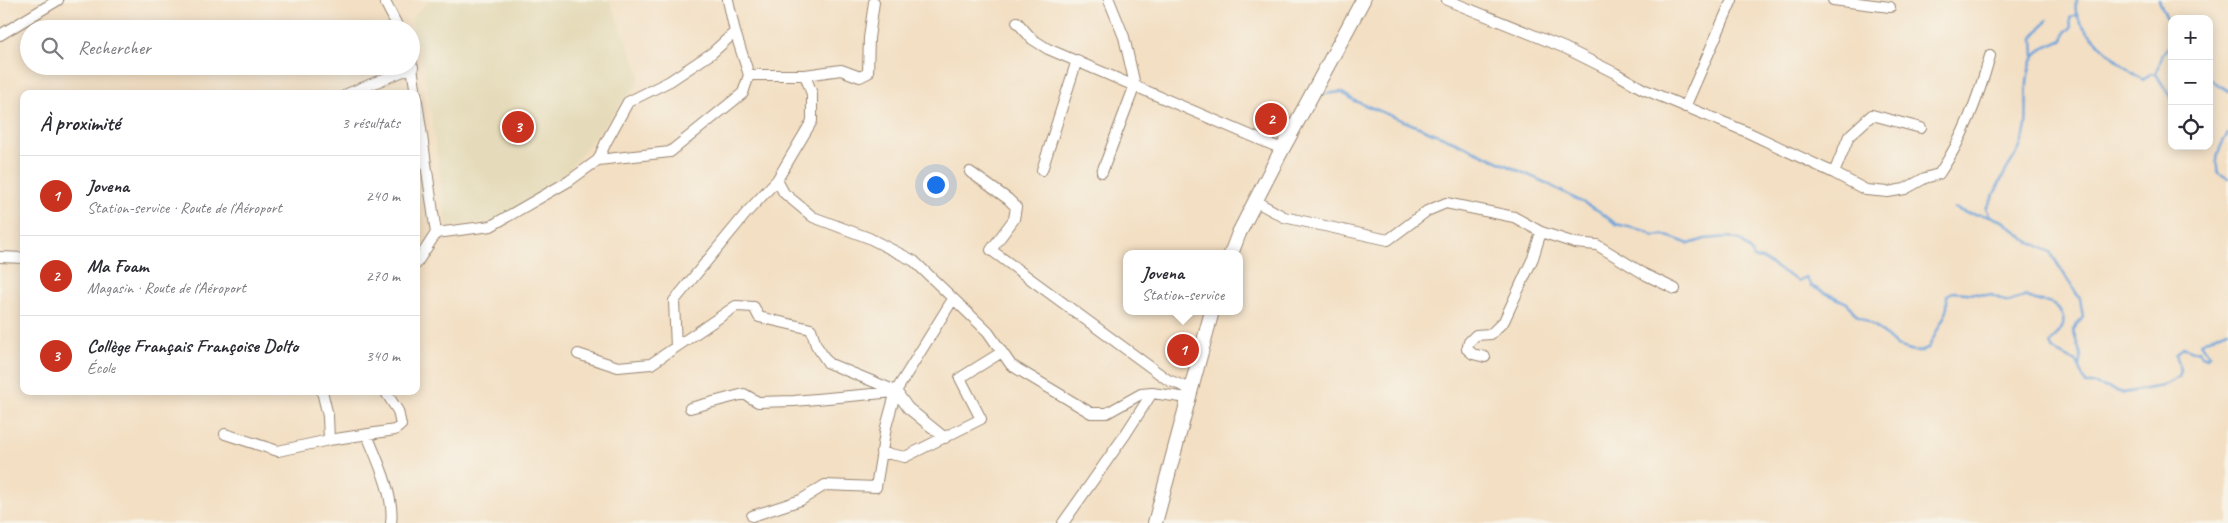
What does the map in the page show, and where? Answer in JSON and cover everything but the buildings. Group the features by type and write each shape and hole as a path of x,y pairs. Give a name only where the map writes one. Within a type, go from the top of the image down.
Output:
{"main road":[{"path":"1232,250 1282,149 1363,0"},
{"path":"1154,523 1211,315"}],"street":[{"path":"21,20 44,3 58,0"},
{"path":"384,0 394,20"},
{"path":"436,233 491,226 569,181 598,160 670,152 743,93 750,75 735,32 728,0"},
{"path":"1102,172 1135,85 1124,38 1109,0"},
{"path":"1447,0 1566,48 1616,73 1643,90 1747,132 1866,190 1888,192 1905,188 1925,178 1939,174 1956,149 1974,109 1990,56"},
{"path":"1685,107 1732,0"},
{"path":"1833,0 1890,7"},
{"path":"750,75 805,75 841,70 860,77 868,73 869,38 874,2"},
{"path":"0,35 20,20"},
{"path":"1017,22 1032,38 1048,49 1282,149"},
{"path":"598,160 628,102 670,80 712,53 735,32"},
{"path":"1042,170 1077,60"},
{"path":"355,90 387,75"},
{"path":"414,75 416,90"},
{"path":"676,347 674,301 748,211 777,180 812,121 812,94 805,75"},
{"path":"1834,173 1849,136 1872,115 1921,128"},
{"path":"420,120 436,233 420,258"},
{"path":"970,172 1008,199 1016,207 1014,219 990,250 1168,380 1189,393"},
{"path":"777,180 784,193 813,217 869,238 914,261 988,332 1011,365 1091,413 1107,413 1141,394 1189,393"},
{"path":"1255,201 1284,217 1388,240 1427,212 1446,203 1514,217 1541,232 1575,243 1597,245 1646,275 1675,289"},
{"path":"1485,356 1473,354 1468,349 1469,342 1476,335 1490,334 1504,321 1533,258 1541,232"},
{"path":"0,257 20,258"},
{"path":"752,516 801,500 825,485 876,486 881,452 896,392 952,299"},
{"path":"578,354 618,367 651,364 736,306 754,307 759,317 811,329 816,345 828,363 896,392 908,408 945,438"},
{"path":"881,452 905,457 981,419 960,378 1002,352"},
{"path":"690,408 744,394 758,402 776,402 896,392"},
{"path":"1063,523 1152,393"},
{"path":"323,395 328,416 329,440"},
{"path":"226,434 278,451 329,440 395,430 401,425 398,411 388,395"},
{"path":"367,435 380,466 390,503 391,523"}],"shaded area":[{"path":"430,0 609,0 640,74 636,86 570,168 513,216 505,220 447,227 424,65 420,51 420,20 411,19"}],"waterway":[{"path":"2076,0 2076,10 2086,30 2115,59 2143,80 2151,73 2156,74 2168,94"},
{"path":"2159,0 2168,21"},
{"path":"1990,216 1986,208 2017,153 2025,134 2028,73 2034,57 2039,51 2063,40 2066,31 2071,28 2070,18 2077,14"},
{"path":"2034,56 2033,38 2047,20"},
{"path":"2156,74 2163,54 2168,48"},
{"path":"2213,82 2228,91"},
{"path":"1325,94 1341,92 1355,101 1453,141 1546,183 1599,211 1616,224 1646,231 1653,236 1665,235 1689,244 1705,239 1728,237 1740,240 1751,251 1754,258 1762,259 1798,281 1806,277 1811,286 1847,303 1857,316 1875,326 1897,346 1914,351 1924,351 1929,347 1947,311 1947,295 1953,292 1991,295 2008,302 2025,296 2033,300 2052,303 2061,312 2063,319 2062,327 2050,344 2053,350 2076,362 2086,384 2095,384 2123,393 2162,386 2179,377 2181,370 2176,355 2183,347 2193,351 2199,350 2202,356 2207,358 2209,355 2201,343 2228,330"},
{"path":"2228,134 2220,147 2217,157 2218,173 2228,178"},
{"path":"1954,208 1966,213 1990,216 2004,222 2025,239 2050,252 2080,299 2083,317 2073,330 2081,355 2079,367"}],"place":[{"name":"Ma Foam","path":"1271,119"},
{"name":"Collège Français Françoise Dolto","path":"518,127"},
{"name":"Jovena","path":"1183,350"}]}
